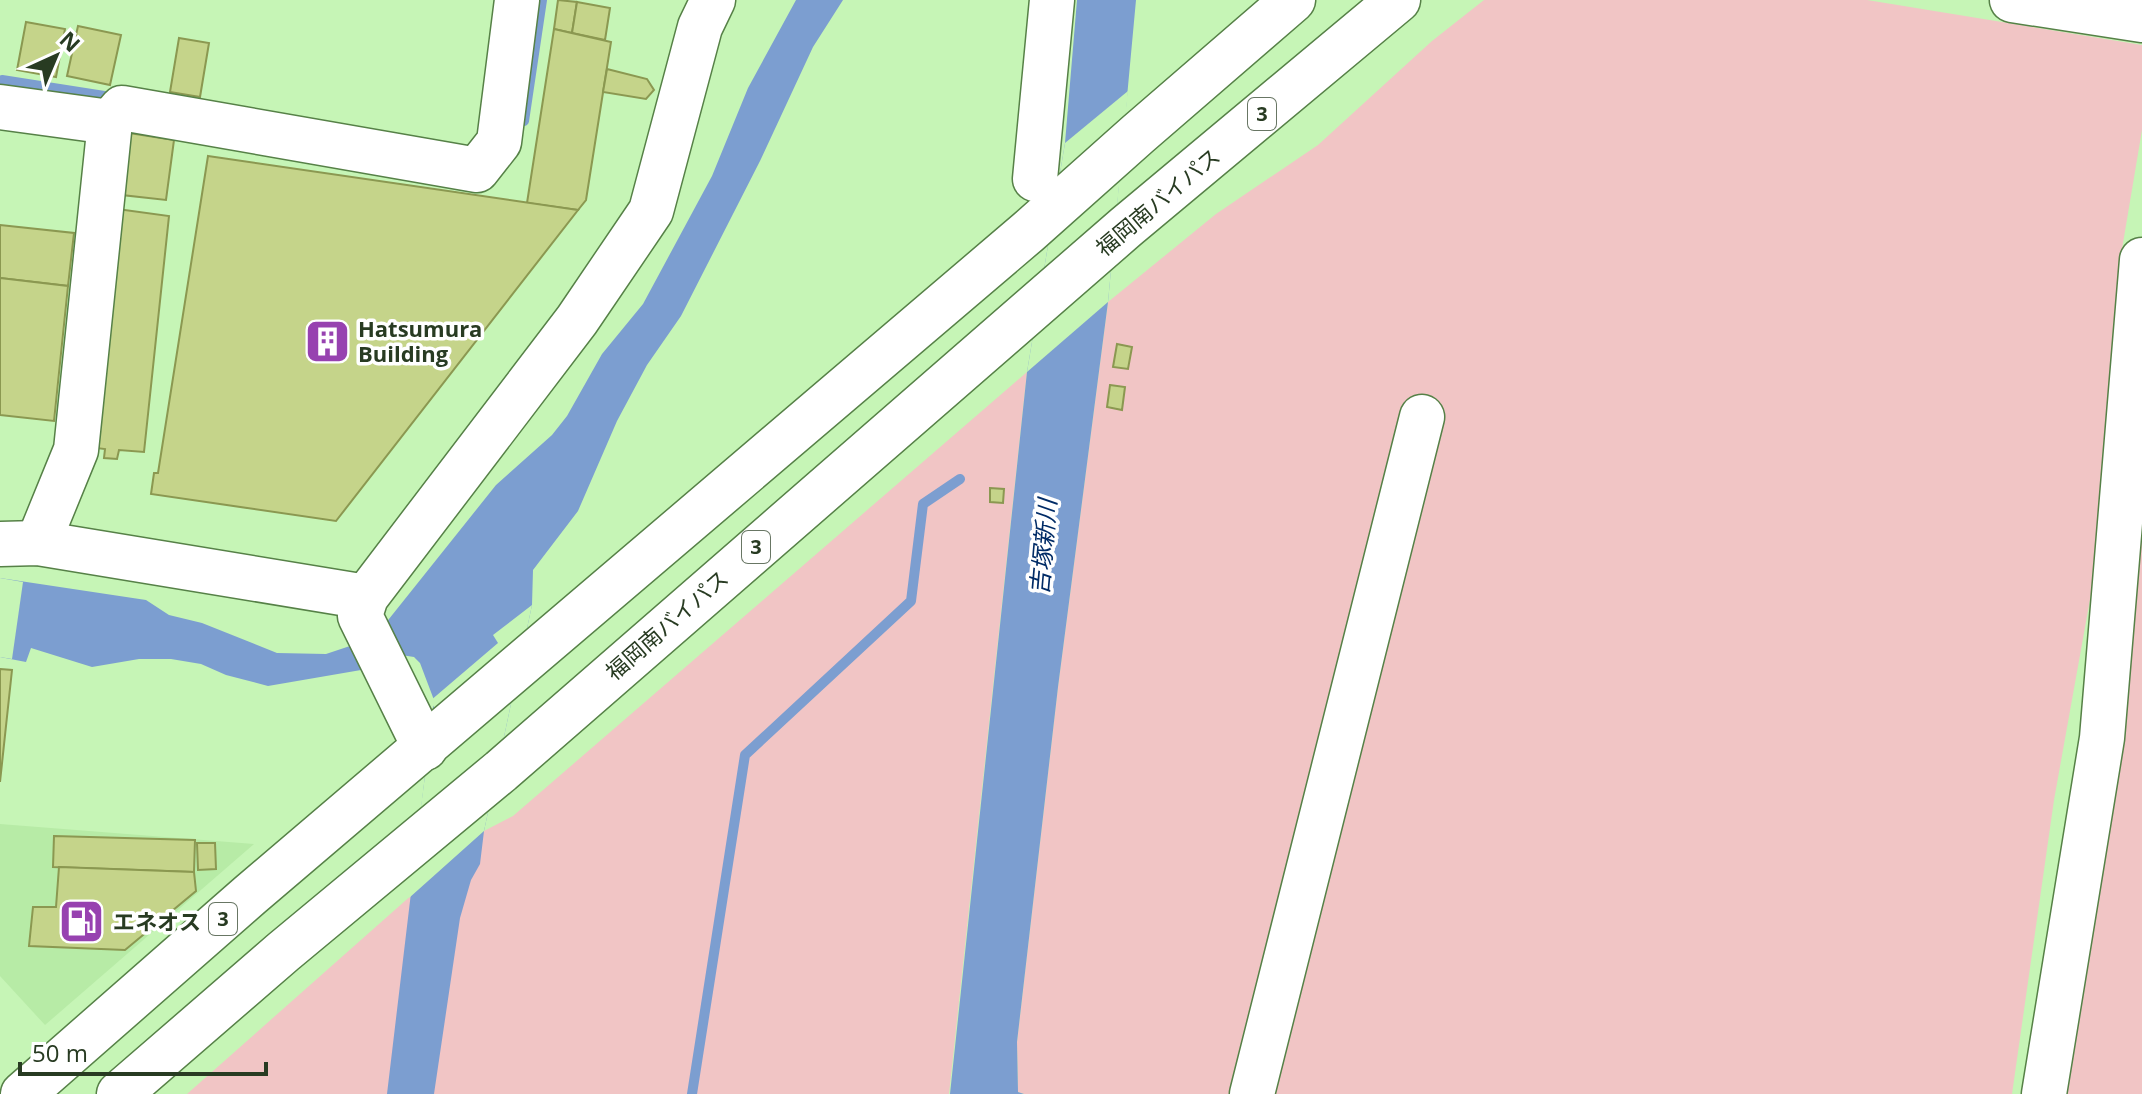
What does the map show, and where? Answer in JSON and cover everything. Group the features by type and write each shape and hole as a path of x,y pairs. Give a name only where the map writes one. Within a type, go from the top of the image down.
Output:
{"main road":[{"path":"366,597 19,544 76,450 110,122 122,108 477,170 499,142 517,0"},
{"path":"425,748 360,616 366,597 577,320 651,211 700,27 713,0"},
{"path":"1035,179 1052,0"},
{"name":"3","path":"23,1094 250,895 1028,232 1293,0"},
{"name":"福岡南バイパス","path":"119,1094 501,771 1126,227 1398,0"},
{"path":"2012,0 2142,20"},
{"path":"0,107 110,122"},
{"path":"2044,1094 2102,738 2142,260"},
{"path":"1252,1094 1422,417"}],"shaded area":[{"path":"1484,0 1867,0 2142,45 2142,130 2122,249 2103,527 2054,800 2012,1094 1018,1092 1017,1042 1058,687 1108,302 1216,214 1318,145 1432,41"},
{"path":"1027,372 949,1094 187,1094 484,831 513,816"},
{"path":"2142,500 2142,1094 2058,1094"},
{"name":"エネオス","path":"0,824 254,844 45,1025 0,976"}],"water":[{"path":"796,0 843,0 813,47 760,161 681,316 647,365 617,421 578,511 533,570 532,605 484,831 480,864 471,880 460,918 434,1094 387,1094 434,700 420,663 414,657 395,654 361,670 268,686 226,675 201,664 171,659 139,659 92,667 31,648 26,662 0,657 0,578 146,600 169,615 202,623 277,653 326,654 350,646 381,629 496,485 552,435 567,416 602,354 643,304 712,176 748,88"},
{"name":"吉塚新川","path":"1077,0 1136,0 1108,302 1058,687 1017,1042 1018,1092 1024,1094 950,1094 1027,372 1065,143"}],"pier":[{"path":"1128,91 1108,302 1027,372 1065,143"},
{"path":"0,578 23,582 12,659 0,657"},
{"path":"532,605 484,831 409,898 434,707 430,701 498,643 493,635"}],"building":[{"path":"558,0 577,2 572,33 554,29"},
{"path":"577,2 610,8 605,40 572,33"},
{"path":"26,22 65,29 56,77 17,70"},
{"path":"78,26 121,35 110,85 67,76"},
{"path":"554,29 611,42 586,200 578,210 527,203"},
{"path":"179,38 209,43 200,97 170,92"},
{"path":"607,69 647,79 654,90 646,99 603,92"},
{"path":"129,133 174,140 166,200 122,195"},
{"name":"Hatsumura Building","path":"208,156 578,210 336,521 151,494 154,473 158,473"},
{"path":"110,208 169,216 144,452 119,450 117,459 104,458 105,449 80,446"},
{"path":"0,225 74,233 68,286 0,278"},
{"path":"0,278 68,286 54,421 0,415"},
{"path":"1117,344 1132,347 1128,369 1113,367"},
{"path":"1110,385 1125,387 1122,410 1107,407"},
{"path":"990,488 1004,489 1003,503 990,502"},
{"path":"0,669 12,670 0,782"},
{"path":"54,836 195,840 194,872 53,867"},
{"path":"197,843 215,843 216,869 198,870"},
{"path":"59,867 194,872 196,891 125,950 29,946 33,907 56,907"}],"waterway":[{"path":"524,121 542,0"},
{"path":"2,80 117,98"},
{"path":"692,1094 745,755 911,601 923,504 960,479"}],"place":[{"name":"Hatsumura Building","path":"327,342"},
{"name":"エネオス","path":"82,922"}]}
